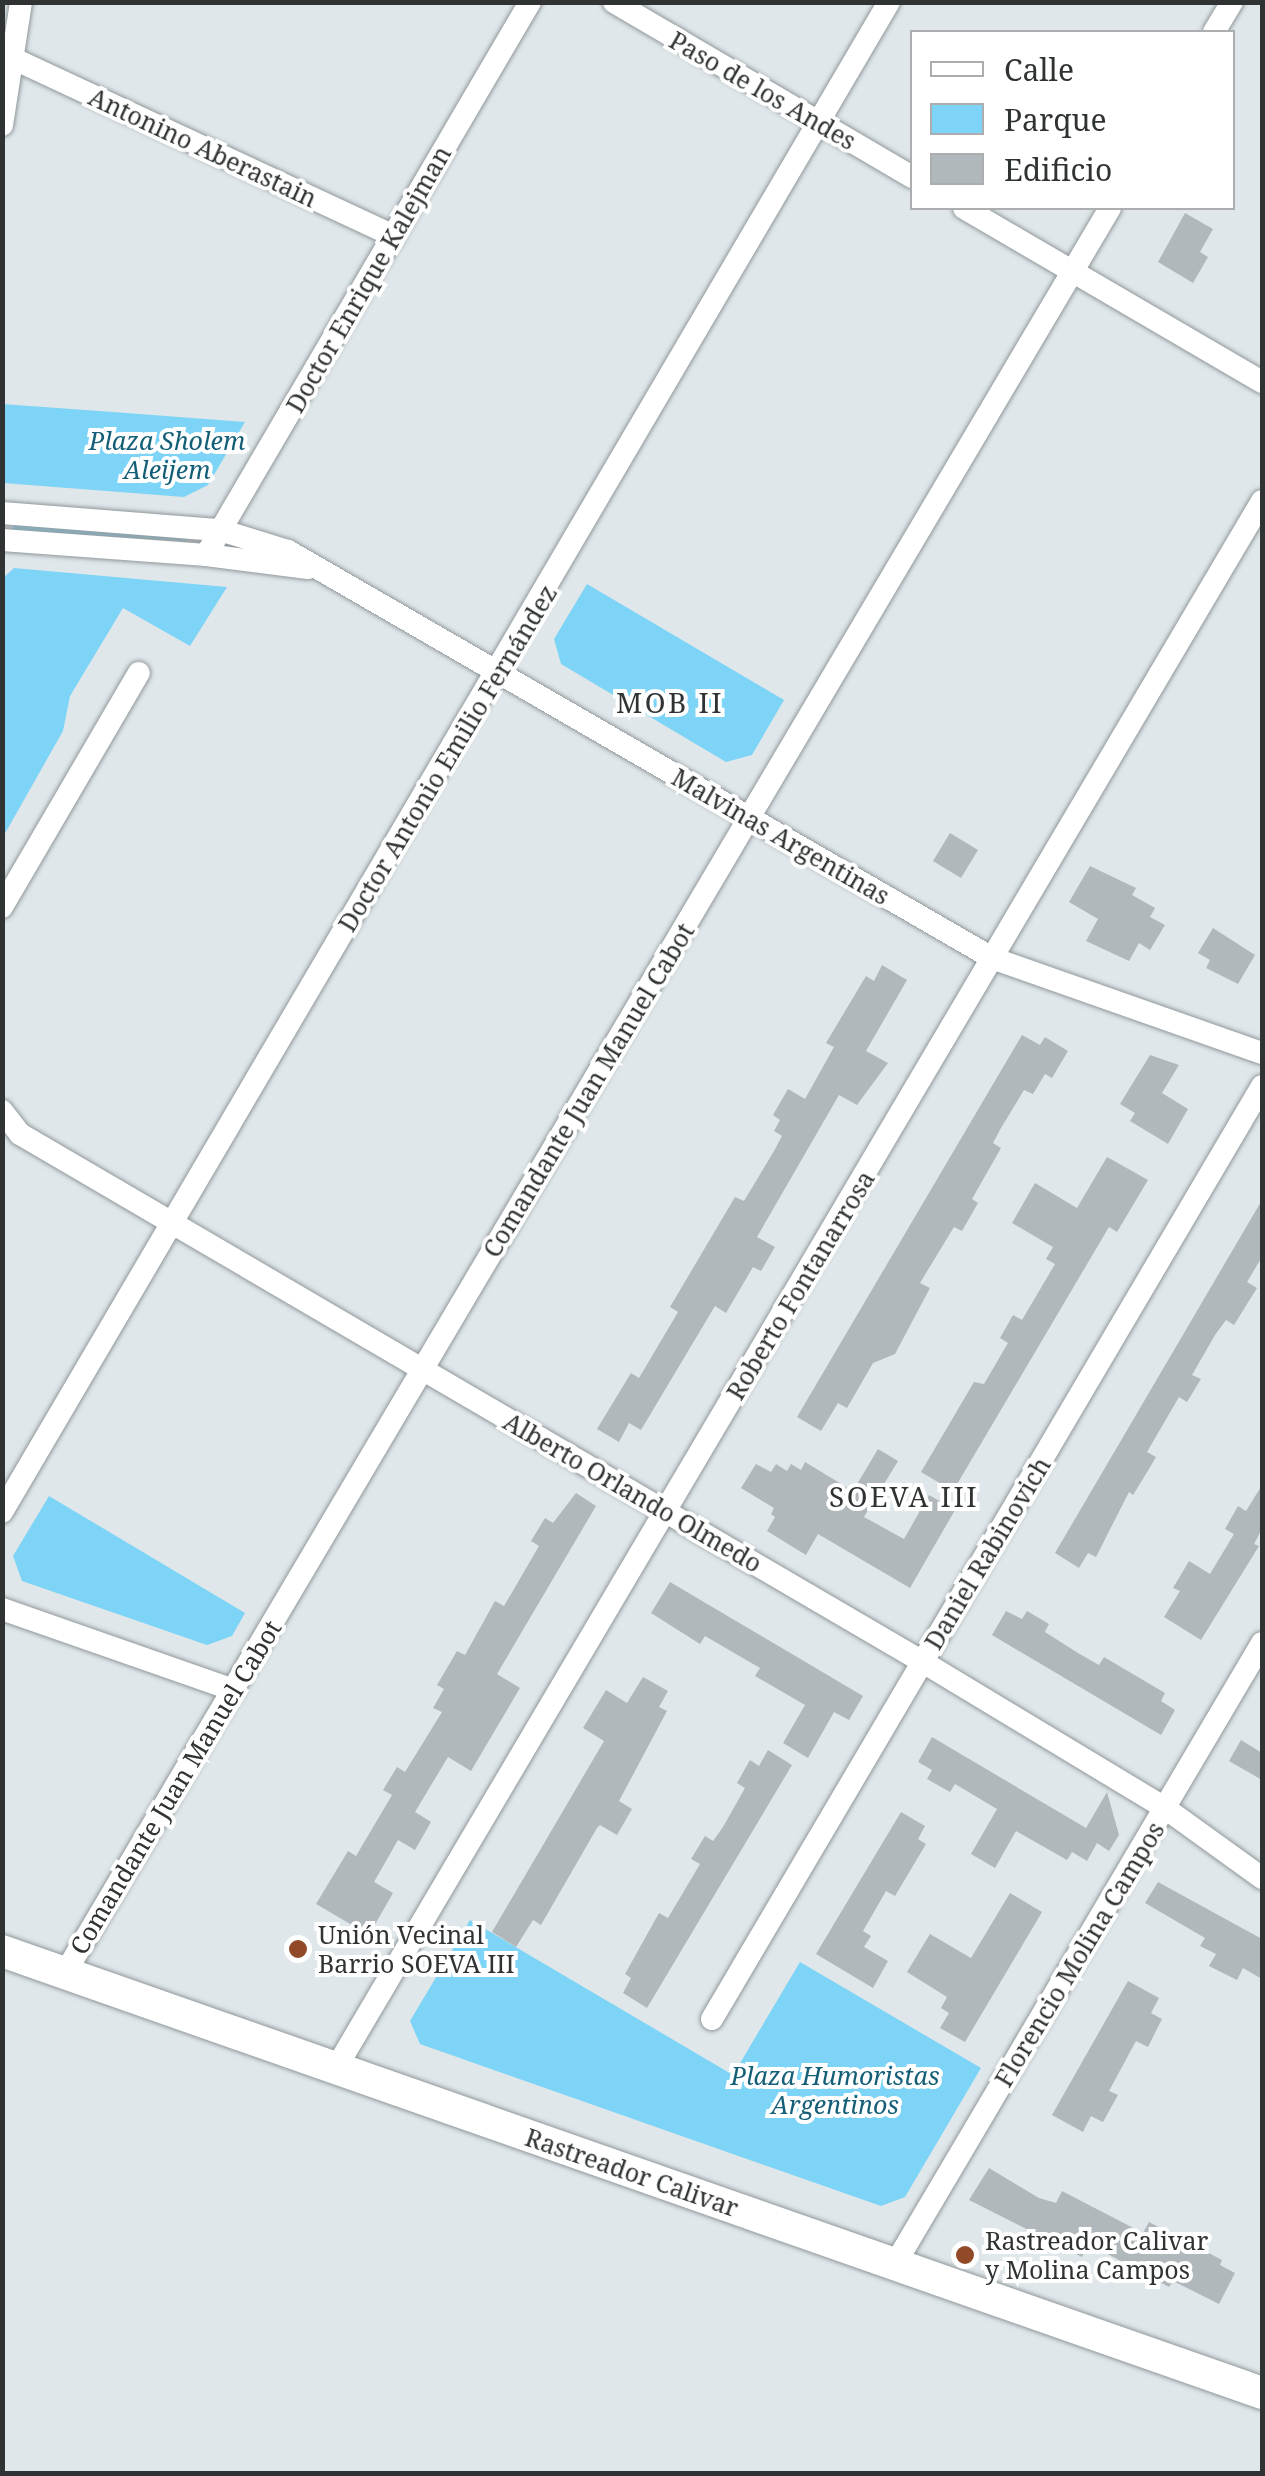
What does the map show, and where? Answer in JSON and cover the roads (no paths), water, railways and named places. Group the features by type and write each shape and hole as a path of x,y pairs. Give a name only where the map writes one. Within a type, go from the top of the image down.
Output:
{"main road":[{"name":"Rastreador Calivar","path":"2,1951 1262,2392"}],"street":[{"path":"2,125 20,2"},
{"name":"Doctor Enrique Kalejman","path":"206,555 530,2"},
{"name":"Paso de los Andes","path":"614,2 910,176"},
{"name":"Doctor Antonio Emilio Fernández","path":"2,1512 499,672 888,2"},
{"path":"1215,30 1232,2"},
{"name":"Antonino Aberastain","path":"12,58 393,236"},
{"path":"967,210 1262,382"},
{"name":"Comandante Juan Manuel Cabot","path":"65,1973 1109,210"},
{"name":"Roberto Fontanarrosa","path":"336,2068 1262,502"},
{"name":"Malvinas Argentinas","path":"2,513 220,530 256,539 322,570 992,958 1262,1053"},
{"name":"Malvinas Argentinas","path":"2,540 206,555 322,570"},
{"path":"2,907 139,674"},
{"name":"Daniel Rabinovich","path":"712,2020 1262,1086"},
{"name":"Alberto Orlando Olmedo","path":"2,1111 20,1134 924,1662 1165,1808 1262,1878"},
{"path":"2,1609 234,1690"},
{"name":"Florencio Molina Campos","path":"895,2264 1262,1643"}],"place":[{"name":"Unión Vecinal Barrio SOEVA III","path":"298,1949"},
{"name":"Rastreador Calivar y Molina Campos","path":"965,2255"}],"district":[{"name":"MOB II","path":"670,702"},
{"name":"SOEVA III","path":"904,1496"}],"park label":[{"name":"Plaza Sholem Aleijem","path":"167,456"},
{"name":"Plaza Humoristas Argentinos","path":"835,2090"}]}
